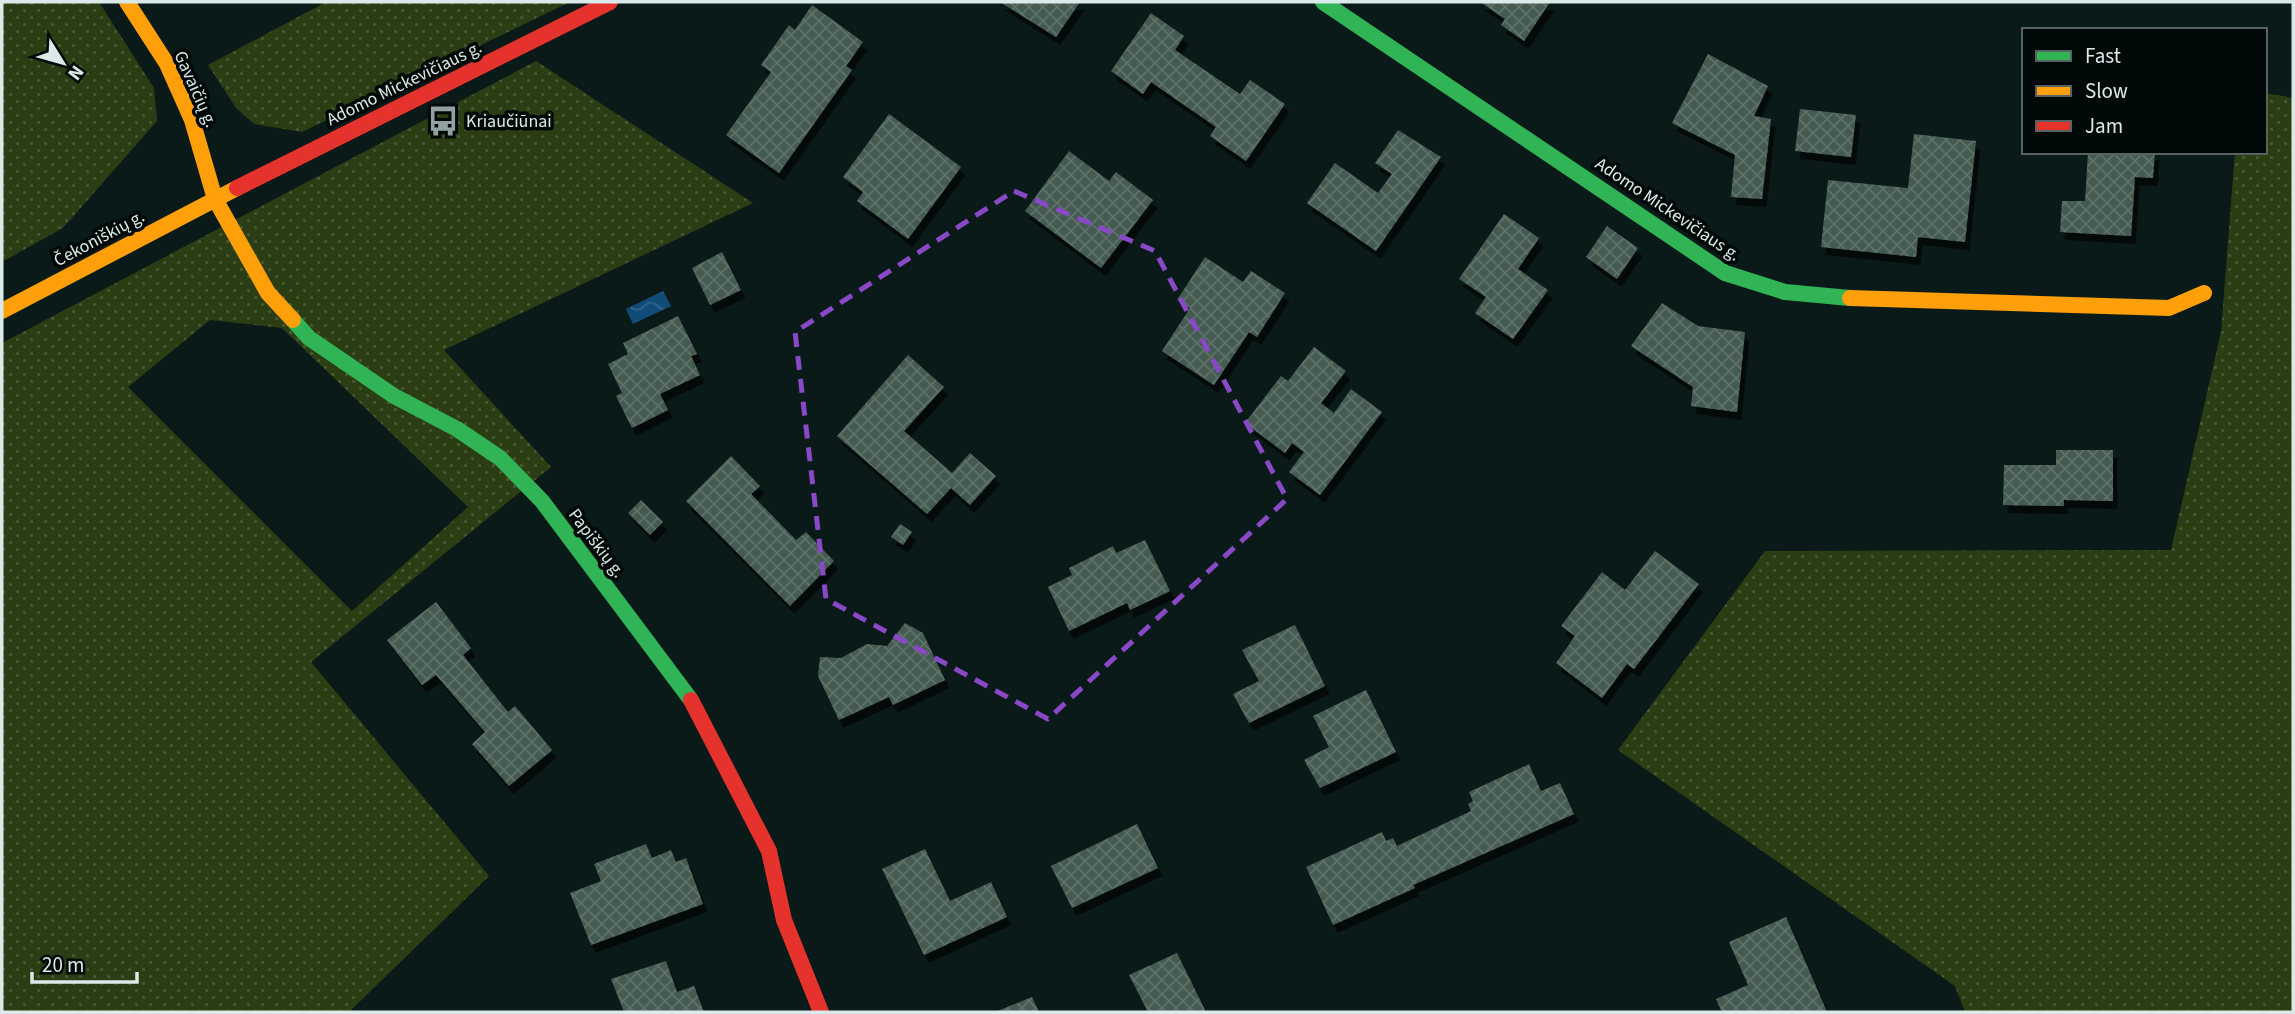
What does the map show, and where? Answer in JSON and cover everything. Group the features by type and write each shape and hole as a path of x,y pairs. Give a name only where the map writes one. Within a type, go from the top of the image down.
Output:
{"street":[{"name":"Gavaičių g.","path":"127,2 167,64 192,120 215,199"},
{"name":"Adomo Mickevičiaus g.","path":"215,199 610,2"},
{"name":"Adomo Mickevičiaus g.","path":"1323,2 1725,272 1758,287 1786,294 1823,298 2169,308 2204,293"},
{"name":"Čekoniškių g.","path":"2,311 215,199"},
{"name":"Papiškių g.","path":"215,199 268,293 309,338 394,396 457,429 500,458 542,501 693,703 769,851 784,920 821,1012"}],"highlighted area":[{"path":"1014,191 1155,251 1287,499 1048,719 826,599 795,332"}],"green space":[{"path":"2,2 99,2 154,88 157,121 63,228 2,262"},
{"path":"326,2 570,2 302,132 254,124 236,108 208,65"},
{"path":"536,61 753,203 444,350 551,467 311,662 489,876 349,1012 2,1012 2,343","holes":["210,320 282,328 468,507 352,611 128,387"]},
{"path":"2267,93 2293,98 2293,1012 1965,1012 1955,986 1618,750 1765,551 2171,550 2221,332 2235,154 2267,154"}],"water":[{"path":"663,291 671,306 633,324 626,309"}],"building":[{"path":"1000,2 1080,2 1056,37"},
{"path":"1480,2 1550,2 1524,41 1501,25 1505,19"},
{"path":"812,5 863,42 846,66 852,70 779,173 726,135 771,72 761,65 789,25 795,30"},
{"path":"1151,13 1184,36 1175,50 1240,94 1250,80 1285,104 1246,161 1210,136 1216,127 1151,82 1143,94 1111,71"},
{"path":"1708,54 1768,86 1754,116 1771,119 1762,199 1731,197 1735,155 1672,123"},
{"path":"1800,109 1856,115 1851,157 1795,151"},
{"path":"889,114 961,167 908,239 857,201 863,192 843,177"},
{"path":"1398,130 1441,157 1376,251 1307,203 1335,163 1378,193 1392,174 1375,163"},
{"path":"1914,134 1976,141 1965,242 1918,237 1916,257 1821,247 1828,180 1908,188"},
{"path":"1069,151 1109,181 1116,172 1153,200 1101,268 1025,211"},
{"path":"2088,154 2155,154 2153,178 2135,177 2131,236 2060,232 2062,201 2085,201"},
{"path":"1504,214 1539,238 1518,269 1548,290 1513,339 1475,313 1486,297 1459,279"},
{"path":"1607,226 1638,248 1617,279 1586,257"},
{"path":"722,252 741,290 710,305 692,268"},
{"path":"1205,257 1243,282 1251,271 1285,293 1257,337 1249,332 1214,385 1162,351 1190,308 1177,300"},
{"path":"1662,303 1698,326 1745,332 1737,412 1691,406 1693,387 1631,346"},
{"path":"678,316 697,354 691,356 700,375 660,394 668,410 632,428 616,396 622,393 608,364 628,354 623,343"},
{"path":"1314,347 1346,371 1321,403 1334,413 1351,389 1382,412 1320,495 1289,472 1304,452 1292,443 1285,453 1245,423 1281,376 1288,381"},
{"path":"908,355 944,387 904,431 952,473 970,453 996,476 970,505 951,488 927,514 837,436"},
{"path":"2056,450 2113,450 2113,501 2064,500 2064,506 2003,505 2004,465 2056,465"},
{"path":"731,456 760,486 751,494 796,540 806,532 834,561 790,606 686,501"},
{"path":"641,500 663,522 650,535 628,513"},
{"path":"900,524 912,532 903,545 891,537"},
{"path":"1145,540 1170,591 1130,610 1127,603 1069,631 1048,587 1072,575 1069,568 1113,546 1116,553"},
{"path":"1655,551 1699,584 1634,669 1627,664 1602,698 1556,663 1575,636 1561,626 1602,572 1625,590"},
{"path":"436,602 471,648 463,655 508,712 515,706 552,750 509,786 472,744 485,732 436,675 422,685 387,640"},
{"path":"905,623 923,633 945,680 893,705 889,697 839,720 818,676 820,657 841,658 867,644 887,646"},
{"path":"1295,625 1325,686 1249,723 1233,694 1259,681 1242,650"},
{"path":"1366,690 1396,752 1320,788 1304,760 1329,747 1313,716"},
{"path":"1529,764 1541,791 1560,783 1574,814 1413,885 1415,888 1333,925 1306,867 1382,832 1386,841 1393,838 1397,846 1471,811 1468,804 1473,801 1469,792"},
{"path":"1137,824 1158,868 1072,908 1051,866"},
{"path":"646,844 652,858 671,850 676,862 686,858 703,904 591,945 570,893 601,881 594,864"},
{"path":"925,849 950,901 991,882 1007,917 924,955 882,869"},
{"path":"1786,917 1827,1012 1722,1012 1716,999 1748,985 1729,942"},
{"path":"1177,953 1206,1012 1148,1012 1129,975"},
{"path":"666,961 677,992 694,986 704,1012 624,1012 611,979"},
{"path":"1032,997 1039,1012 995,1012"}],"traffic: fast":[{"path":"1323,2 1725,273 1785,292 1850,298"},
{"path":"293,320 309,338 394,396 457,429 500,458 542,501 691,700"}],"traffic: slow":[{"path":"127,2 167,64 192,120 215,199 268,293 293,320"},
{"path":"2,311 237,188"},
{"path":"1850,298 2169,308 2204,293"}],"traffic: jam":[{"path":"237,188 610,2"},
{"path":"691,700 769,851 784,920 821,1012"}],"place":[{"name":"Kriaučiūnai","path":"443,121"}]}
